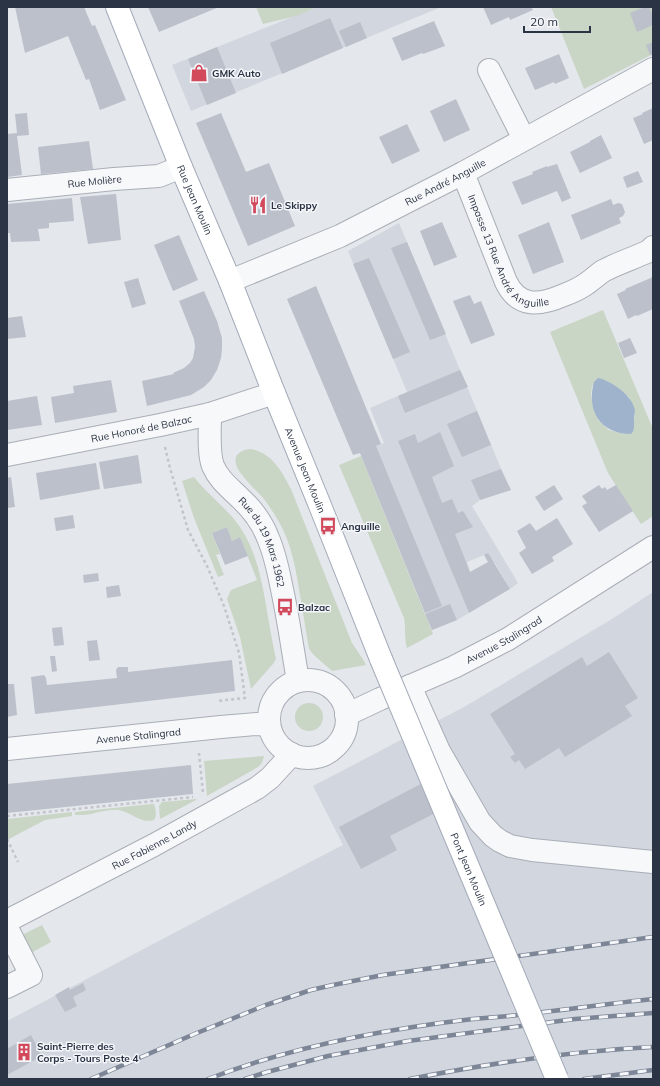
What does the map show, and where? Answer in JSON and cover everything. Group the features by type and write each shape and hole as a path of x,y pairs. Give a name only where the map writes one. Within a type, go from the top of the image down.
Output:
{"main road":[{"name":"Rue Jean Moulin","path":"117,7 181,167 230,281 274,393"},
{"name":"Avenue Jean Moulin","path":"274,393 381,659"},
{"name":"Pont Jean Moulin","path":"381,659 557,1079"}],"street":[{"name":"Rue André Anguille","path":"230,281 340,236 463,173 653,69"},
{"path":"489,70 524,139"},
{"name":"Rue Molière","path":"7,190 159,176 181,167"},
{"name":"Impasse 13 Rue André Anguille","path":"463,173 506,282 510,290 524,301 543,303 578,290 605,270 649,251 653,247"},
{"name":"Rue Honoré de Balzac","path":"7,455 210,414 274,393"},
{"name":"Rue du 19 Mars 1962","path":"210,414 212,464 224,483 241,498 256,515 274,552 278,566 298,681"},
{"name":"Avenue Stalingrad","path":"346,715 508,639 653,547"},
{"path":"311,680 324,684 335,691 343,702 346,715 346,726 342,737 335,746 326,753 315,757 303,757 292,754 281,747 273,737 269,725 269,713 272,702 278,693 287,686 298,681 311,680"},
{"path":"410,686 439,751 480,822 500,841 510,846 532,850 653,862"},
{"name":"Avenue Stalingrad","path":"7,749 221,727 257,724 269,725"},
{"name":"Rue Fabienne Landy","path":"7,920 205,818 257,788 270,778 292,754"},
{"path":"7,928 31,975 7,987"}],"path":[{"path":"160,425 170,468 188,530 207,566 224,606 239,654 245,698 217,701"},
{"path":"199,753 205,818"},
{"path":"7,817 204,796"},
{"path":"7,839 18,862"}],"shaded area":[{"path":"317,7 441,7 191,111 172,65"},
{"path":"399,223 511,490 480,500 472,506 518,583 510,589 495,563 493,564 484,555 467,562 470,572 455,579 469,613 457,620 432,630 360,453 384,443 370,408 407,392 348,251"},
{"path":"653,592 653,1079 7,1079 7,1021 343,845 313,786 464,707 612,619"}],"green space":[{"path":"256,7 317,7 296,16 263,24"},
{"path":"551,7 653,7 653,54 584,89"},
{"path":"603,310 653,429 653,516 641,524 608,473 550,332","holes":["601,379 616,387 629,397 635,412 633,432 631,434 609,430 599,421 592,403 592,386"]},
{"path":"250,449 258,451 270,458 288,483 352,643 366,665 332,671 309,649 295,567 287,540 279,522 264,499 237,468 235,461 237,455 244,450"},
{"path":"361,456 433,634 407,648 404,618 339,465"},
{"path":"194,477 240,527 250,545 260,574 276,659 251,689 240,637 227,599 231,590 257,580 240,537 232,541 227,527 212,533 220,554 216,555 224,575 218,577 194,518 182,481"},
{"path":"309,703 319,707 323,717 319,727 309,731 299,727 295,717 299,707"},
{"path":"264,756 262,763 258,767 207,796 204,761"},
{"path":"197,799 160,819 159,806 162,802"},
{"path":"154,804 156,817 154,820 149,821 145,821 119,810 108,810 87,815 75,815 75,812"},
{"path":"72,812 72,816 45,820 7,840 7,819"},
{"path":"42,925 51,942 31,953 22,935"}],"water":[{"path":"598,378 614,385 632,402 635,412 634,430 631,434 611,430 598,418 594,411 592,392 594,382"}],"building":[{"path":"15,7 84,7 92,26 95,25 126,100 100,110 89,79 86,80 68,36 25,53"},
{"path":"148,7 219,7 159,32"},
{"path":"483,7 531,7 533,10 510,20 509,17 491,25"},
{"path":"645,7 649,7 653,16 653,25 637,32 630,13"},
{"path":"330,18 343,48 282,74 270,43"},
{"path":"434,21 445,46 402,61 392,38"},
{"path":"360,22 367,38 346,47 339,31"},
{"path":"653,42 653,54 650,55 646,45"},
{"path":"217,47 236,93 207,105 188,59"},
{"path":"559,54 569,78 555,84 554,82 535,90 525,68"},
{"path":"456,99 470,130 444,142 430,111"},
{"path":"653,108 653,140 644,144 633,118"},
{"path":"27,113 29,135 17,136 22,175 7,177 7,134 17,133 15,114"},
{"name":"Le Skippy","path":"221,113 246,172 269,163 295,226 248,246 196,123"},
{"path":"407,124 420,151 392,164 379,137"},
{"path":"601,135 612,158 580,173 570,152"},
{"path":"89,141 93,169 41,174 38,147"},
{"path":"557,164 571,198 562,202 557,191 522,205 512,182 533,174 532,172 547,166"},
{"path":"638,171 643,182 627,188 623,177"},
{"path":"116,194 121,240 88,244 80,197"},
{"path":"72,198 74,221 49,223 49,228 38,229 40,241 11,242 10,233 7,233 7,204"},
{"path":"611,199 613,205 618,203 622,204 625,212 623,216 619,218 621,223 581,240 571,215"},
{"path":"442,222 457,257 434,266 420,231"},
{"path":"549,222 564,262 533,274 518,235"},
{"path":"179,235 198,280 173,291 154,245"},
{"path":"407,242 446,334 430,340 391,248"},
{"path":"369,258 410,352 393,359 353,264"},
{"path":"653,277 653,309 628,319 617,294"},
{"path":"138,278 146,304 132,308 124,282"},
{"path":"316,286 381,444 376,446 442,606 425,613 360,453 353,455 287,299"},
{"path":"204,291 217,321 222,338 221,358 217,370 211,380 204,387 191,395 147,406 142,381 174,374 173,373 184,368 190,363 193,358 195,347 194,339 179,301"},
{"path":"470,295 474,304 481,301 495,335 471,344 453,301"},
{"path":"22,316 26,337 7,339 7,318"},
{"path":"630,338 637,353 624,358 618,343"},
{"path":"460,370 468,387 405,413 398,396"},
{"path":"111,380 117,412 55,423 51,397 74,393 73,386"},
{"path":"37,396 42,425 7,430 7,401"},
{"path":"477,411 491,445 462,457 447,424"},
{"path":"440,432 454,466 432,477 442,503 452,499 458,513 463,511 473,527 455,534 470,572 488,562 484,555 488,553 510,589 469,613 398,441 415,434 418,443"},
{"path":"138,455 142,483 104,489 99,462"},
{"path":"96,463 100,489 40,500 36,473"},
{"path":"501,469 511,490 480,500 471,480"},
{"path":"11,477 15,507 7,508 7,478"},
{"path":"554,485 563,499 544,511 535,497"},
{"path":"599,485 602,489 605,487 607,490 616,485 633,511 599,532 582,506 587,503 582,496"},
{"path":"73,515 75,528 56,531 54,518"},
{"path":"557,518 573,544 552,557 554,561 532,574 519,553 526,548 517,531 530,523 536,531"},
{"path":"227,527 232,541 240,537 248,556 225,565 212,533"},
{"path":"98,573 99,581 84,583 83,575"},
{"path":"119,585 121,596 107,598 106,587"},
{"path":"450,604 457,620 432,630 425,614"},
{"path":"62,627 64,645 54,646 52,628"},
{"path":"97,640 100,660 89,661 87,641"},
{"path":"609,652 638,698 625,706 632,716 565,757 559,748 525,769 519,760 515,763 510,757 515,754 490,714 582,657 587,666"},
{"path":"50,656 55,656 57,671 52,672"},
{"path":"232,660 235,691 35,714 31,677 44,675 47,685 117,678 116,670 118,667 128,667 128,672"},
{"path":"7,684 14,684 17,715 7,717"},
{"path":"191,765 193,794 7,813 7,784"},
{"path":"432,778 447,807 390,836 397,850 361,869 339,827"},
{"path":"83,983 86,990 73,997 77,1006 65,1012 55,995 69,987 70,990"},
{"name":"Saint-Pierre des Corps - Tours Poste 4","path":"31,1035 42,1056 7,1075 7,1049"}],"railway":[{"path":"91,1079 266,1005 311,990 383,975 653,937"},
{"path":"208,1079 272,1058 372,1034 440,1023 653,999"},
{"path":"245,1079 328,1056 408,1041 575,1019 653,1013"},
{"path":"410,1079 531,1058 592,1051 653,1047"},
{"path":"584,1079 653,1070"}],"place":[{"name":"GMK Auto","path":"199,73"},
{"name":"Le Skippy","path":"258,205"},
{"name":"Anguille","path":"328,526"},
{"name":"Balzac","path":"285,607"},
{"name":"Saint-Pierre des Corps - Tours Poste 4","path":"24,1052"}]}
